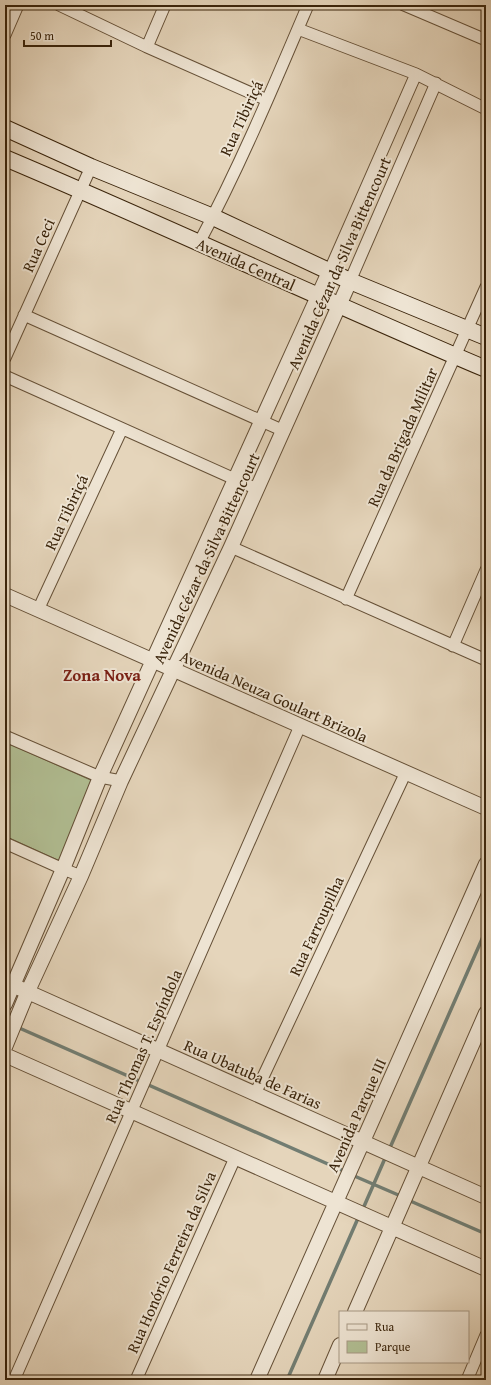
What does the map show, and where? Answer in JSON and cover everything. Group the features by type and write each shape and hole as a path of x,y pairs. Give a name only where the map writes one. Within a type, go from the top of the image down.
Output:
{"main road":[{"name":"Avenida Central","path":"5,128 91,167 213,217 329,272 486,337"},
{"name":"Avenida Central","path":"5,158 81,190 338,306 486,370"}],"street":[{"path":"5,35 18,5"},
{"path":"59,5 147,47 267,100"},
{"path":"147,47 165,5"},
{"name":"Rua Tibiriçá","path":"199,243 213,217 267,100 308,5"},
{"path":"404,5 486,40"},
{"path":"298,29 416,74 486,109"},
{"name":"Avenida Cézar da Silva Bittencourt","path":"6,1002 9,984 63,869 100,777 154,661 329,272 416,74"},
{"name":"Avenida Cézar da Silva Bittencourt","path":"6,1049 26,997 122,781 284,431 436,84"},
{"name":"Rua Ceci","path":"5,358 91,167"},
{"name":"Rua da Brigada Militar","path":"346,599 486,287"},
{"path":"24,315 284,431"},
{"path":"5,376 257,489"},
{"name":"Rua Tibiriçá","path":"38,610 122,429"},
{"path":"231,547 486,660"},
{"path":"453,646 486,570"},
{"name":"Avenida Neuza Goulart Brizola","path":"5,595 486,808"},
{"name":"Rua Thomas T. Espíndola","path":"14,1380 300,726"},
{"path":"5,736 100,777 122,781"},
{"name":"Rua Farroupilha","path":"256,1094 406,772"},
{"path":"5,843 81,876"},
{"name":"Avenida Parque III","path":"257,1380 486,864"},
{"name":"Rua Ubatuba de Farias","path":"9,984 26,997 156,1056 256,1094 382,1149 486,1197"},
{"path":"355,1311 486,1013"},
{"path":"6,1049 132,1112 486,1269"},
{"name":"Rua Honório Ferreira da Silva","path":"136,1380 235,1158"},
{"path":"467,1380 486,1335"},
{"path":"325,1380 339,1347"}],"green space":[{"path":"5,742 95,782 60,861 5,836"}],"waterway":[{"path":"389,1150 486,930"},
{"path":"5,1021 11,1024"},
{"path":"17,1027 346,1172"},
{"path":"362,1211 386,1156"},
{"path":"352,1175 403,1197"},
{"path":"408,1200 486,1234"},
{"path":"287,1380 359,1216"}],"district":[{"name":"Zona Nova","path":"102,674"}]}
